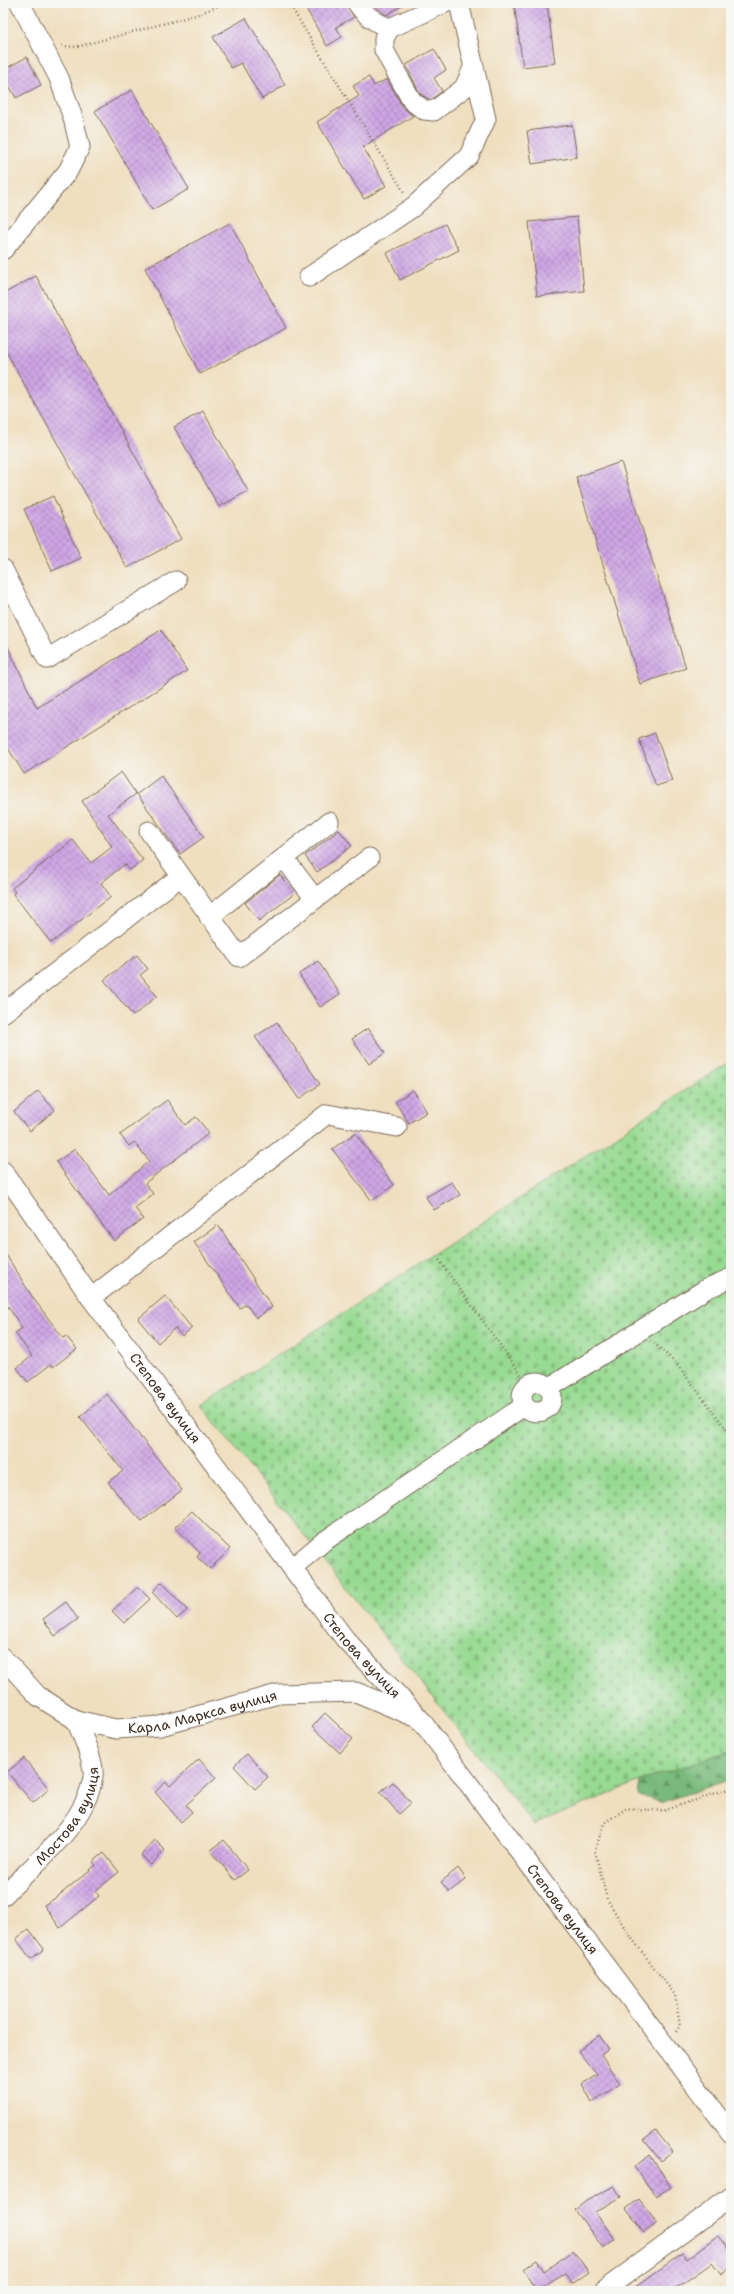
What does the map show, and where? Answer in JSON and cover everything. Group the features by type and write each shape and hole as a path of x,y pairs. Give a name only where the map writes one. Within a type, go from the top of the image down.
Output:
{"street":[{"path":"357,3 377,24 390,28"},
{"path":"445,3 390,28 384,38 384,50 412,101 424,110 434,111 464,88 474,66"},
{"path":"309,278 414,207 469,156 486,119 459,3"},
{"path":"3,250 68,171 80,147 73,118 59,78 42,45 26,5"},
{"path":"3,569 47,659 176,581"},
{"path":"209,916 329,822"},
{"path":"149,831 239,957 369,858"},
{"path":"284,858 315,899"},
{"path":"3,1013 181,876"},
{"path":"91,1298 327,1114 397,1127"},
{"name":"Степова вулиця","path":"3,1171 91,1298 345,1639 420,1719 731,2133"},
{"path":"549,1388 706,1289 731,1278"},
{"path":"539,1382 549,1388 552,1399 546,1409 535,1412 524,1406 521,1395 528,1384 539,1382"},
{"path":"292,1568 323,1542 524,1406"},
{"name":"Карла Маркса вулиця","path":"3,1658 38,1696 76,1720 116,1729 160,1726 278,1694 356,1692 420,1719"},
{"name":"Мостова вулиця","path":"3,1896 72,1825 86,1801 93,1774 87,1748 76,1720"},
{"path":"603,2291 731,2197"}],"path":[{"path":"42,45 76,47 196,16 226,3"},
{"path":"283,3 293,10 414,207"},
{"path":"439,1260 528,1384"},
{"path":"641,1330 676,1363 731,1435"},
{"path":"666,2047 680,2026 675,1995 627,1932 606,1899 595,1851 604,1823 627,1808 663,1811 731,1788"}],"green space":[{"path":"731,1061 731,1750 640,1781 534,1825 201,1405"},
{"path":"731,1750 731,1779 663,1802 638,1796 640,1781"}],"building":[{"path":"303,3 346,3 354,17 336,27 342,37 327,46"},
{"path":"371,3 407,3 386,15"},
{"path":"514,3 547,3 555,63 523,67"},
{"path":"246,18 285,85 262,99 241,63 231,68 213,37"},
{"path":"434,49 446,70 434,78 442,91 431,100 420,94 406,65"},
{"path":"27,57 41,85 16,98 10,87 3,90 3,70"},
{"path":"369,77 374,86 387,79 403,107 413,116 363,147 386,186 364,199 317,122 359,96 353,86"},
{"path":"132,90 189,189 152,210 95,111"},
{"path":"572,125 577,157 532,164 527,131"},
{"path":"577,217 584,291 537,296 529,222"},
{"path":"230,223 286,328 200,374 145,268"},
{"path":"445,224 459,250 400,280 387,253"},
{"path":"36,276 181,539 127,568 3,346 3,294"},
{"path":"203,411 248,491 219,507 174,427"},
{"path":"621,462 686,668 640,684 576,477"},
{"path":"53,496 81,558 52,571 24,509"},
{"path":"161,630 187,671 24,774 3,740 3,637 37,708"},
{"path":"655,733 672,781 656,786 639,739"},
{"path":"121,772 136,794 108,814 143,860 130,870 125,864 101,883 111,897 51,943 13,894 15,892 12,888 73,840 91,863 112,847 82,801"},
{"path":"161,776 204,837 180,854 137,794"},
{"path":"339,830 352,846 317,872 305,856"},
{"path":"280,875 294,894 259,921 245,903"},
{"path":"137,955 148,969 140,975 157,996 133,1016 104,980"},
{"path":"318,961 340,994 320,1007 299,974"},
{"path":"277,1022 320,1084 299,1099 255,1037"},
{"path":"368,1028 385,1053 369,1064 352,1039"},
{"path":"413,1090 427,1112 409,1123 395,1102"},
{"path":"38,1091 55,1110 30,1131 14,1112"},
{"path":"167,1100 185,1125 196,1117 209,1133 145,1183 153,1194 135,1208 143,1219 114,1241 56,1162 75,1149 109,1195 149,1161 134,1142 129,1146 120,1135"},
{"path":"355,1133 394,1185 372,1201 332,1149"},
{"path":"452,1182 460,1195 434,1210 426,1197"},
{"path":"218,1225 272,1307 256,1318 246,1304 240,1308 194,1242"},
{"path":"3,1250 33,1298 63,1338 66,1336 77,1349 53,1367 51,1364 28,1382 17,1368 32,1356 15,1333 22,1328 3,1299"},
{"path":"165,1296 192,1328 182,1336 175,1328 158,1343 138,1319"},
{"path":"107,1394 182,1490 142,1521 108,1482 123,1471 80,1417"},
{"path":"192,1511 230,1549 210,1569 197,1557 200,1553 175,1527"},
{"path":"162,1582 187,1610 177,1619 152,1592"},
{"path":"138,1587 150,1599 124,1623 112,1611"},
{"path":"66,1602 78,1619 55,1636 43,1619"},
{"path":"325,1713 353,1739 340,1753 312,1727"},
{"path":"247,1754 268,1777 255,1789 234,1766"},
{"path":"24,1758 49,1789 33,1803 7,1772"},
{"path":"199,1759 216,1778 186,1805 192,1812 181,1822 155,1792 166,1782 170,1786"},
{"path":"393,1782 411,1803 399,1814 380,1792"},
{"path":"155,1840 165,1850 151,1865 141,1855"},
{"path":"224,1840 248,1870 235,1880 210,1851"},
{"path":"104,1853 119,1872 95,1891 99,1896 60,1928 44,1905 57,1897 96,1865 93,1862"},
{"path":"458,1868 466,1879 449,1892 441,1882"},
{"path":"29,1929 44,1949 31,1959 16,1939"},
{"path":"599,2035 609,2049 601,2055 620,2084 592,2102 582,2084 597,2075 578,2051"},
{"path":"656,2131 673,2152 661,2161 644,2140"},
{"path":"650,2155 671,2187 656,2196 634,2167"},
{"path":"614,2186 621,2197 595,2212 615,2239 603,2248 575,2210 586,2201"},
{"path":"639,2199 657,2222 644,2232 626,2209"},
{"path":"718,2236 731,2253 731,2267 721,2275 712,2263 672,2291 630,2291 682,2253 687,2259"},
{"path":"573,2251 589,2272 572,2284 565,2274 536,2291 523,2269 537,2260 544,2271"}]}
